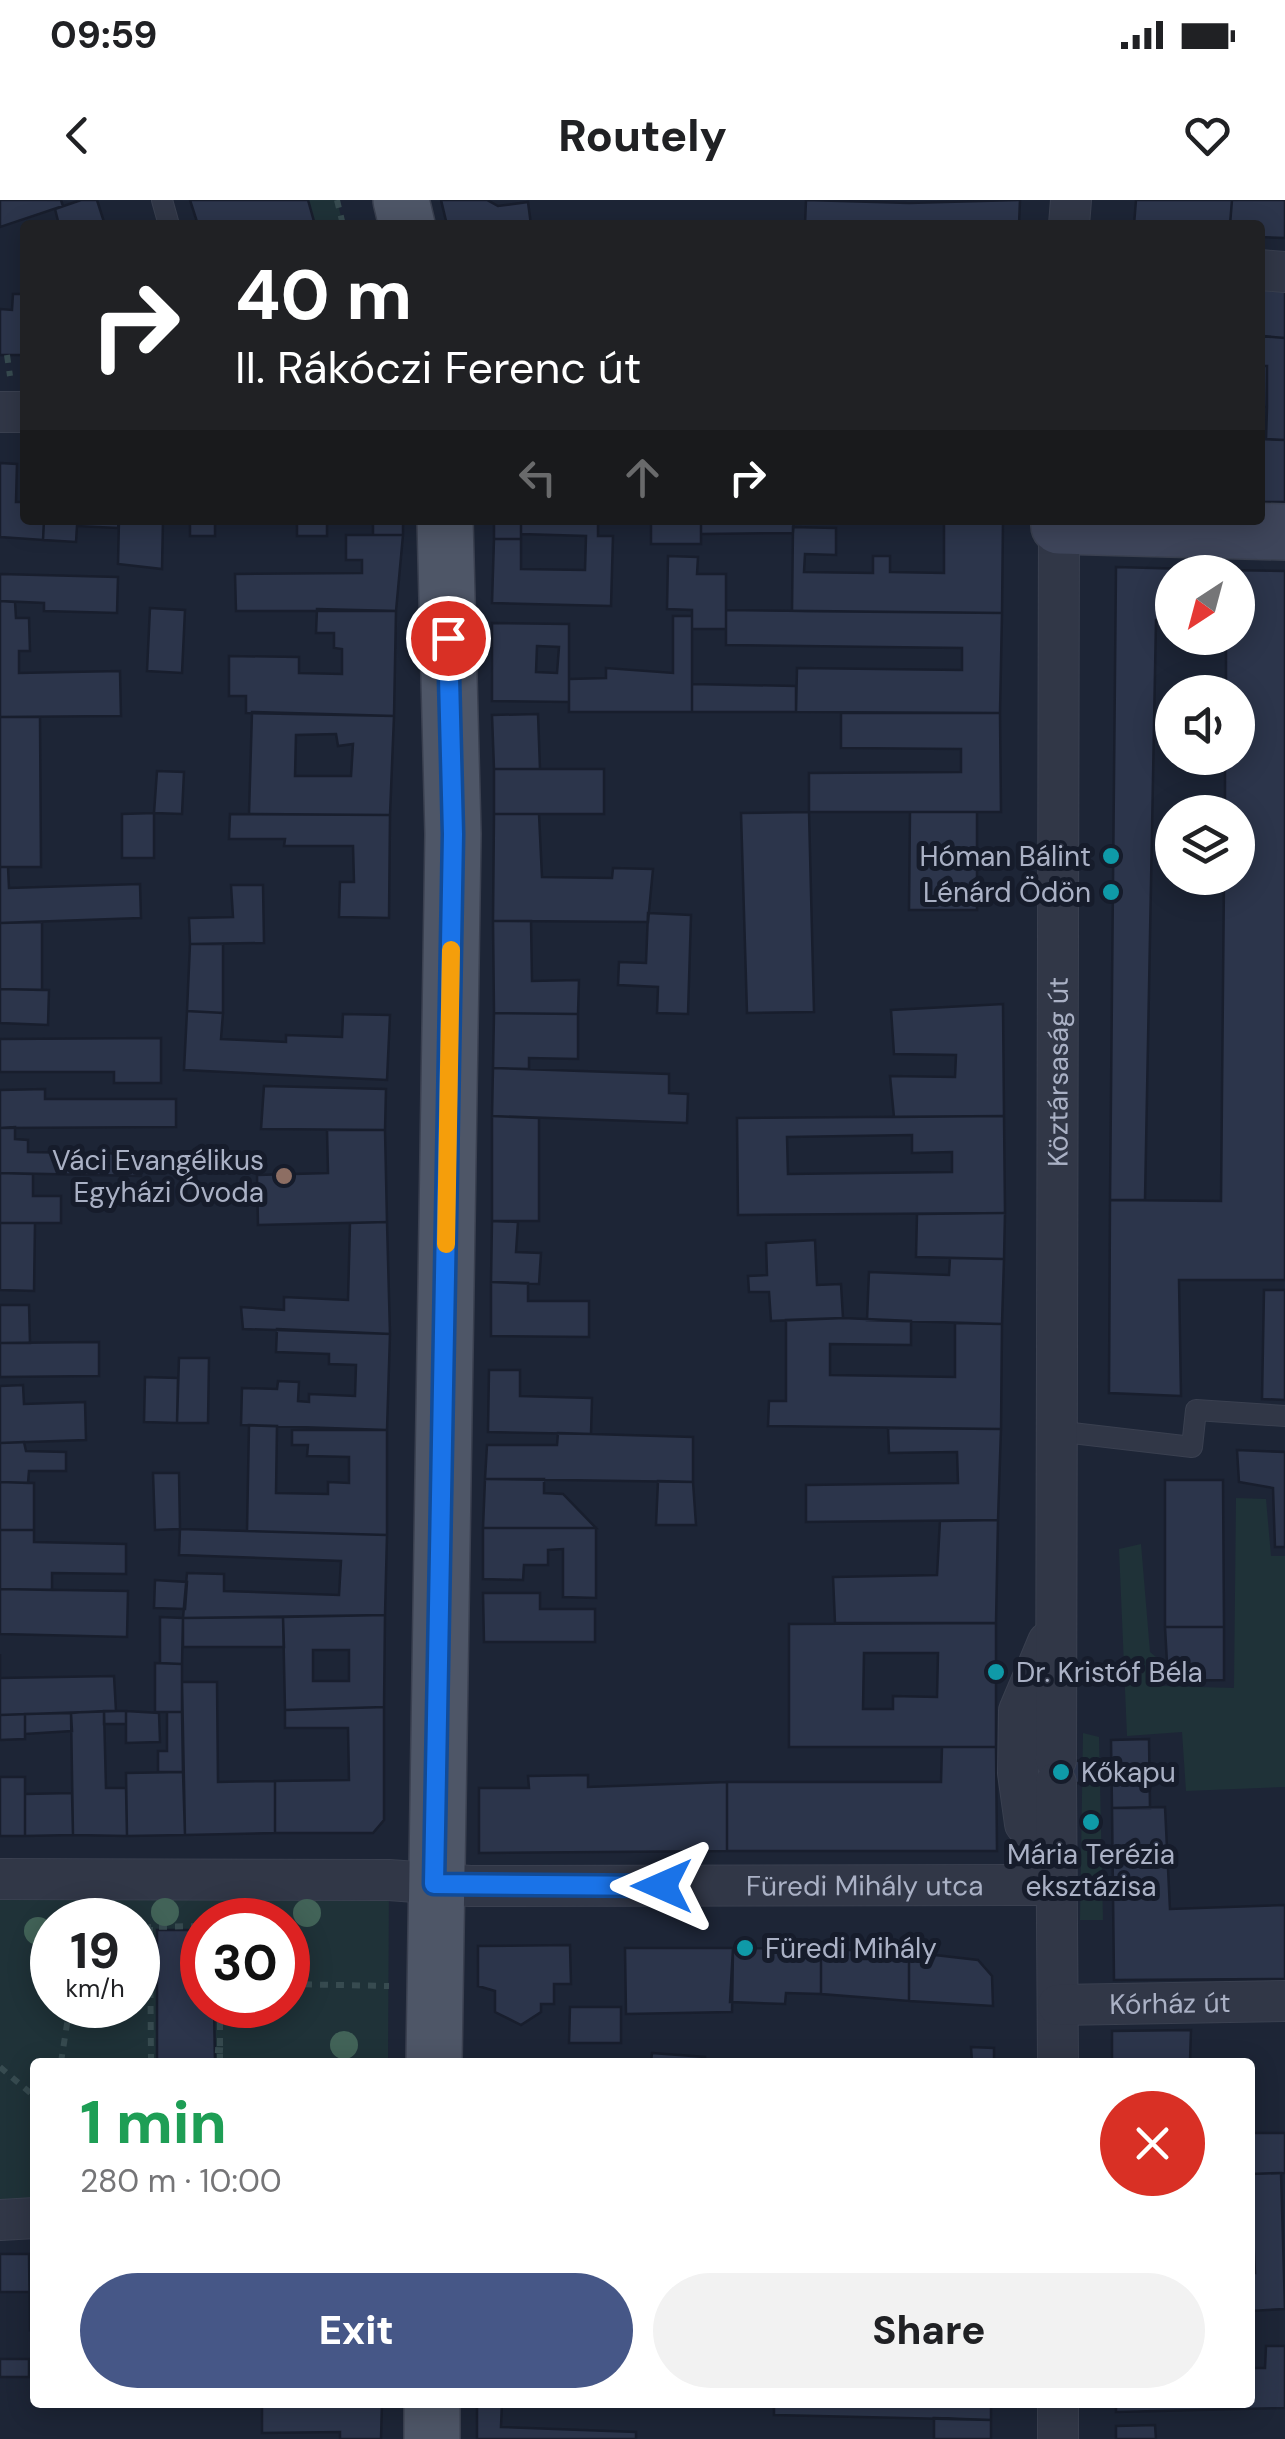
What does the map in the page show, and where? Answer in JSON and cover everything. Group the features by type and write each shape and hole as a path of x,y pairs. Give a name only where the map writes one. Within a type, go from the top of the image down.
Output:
{"main road":[{"path":"434,2058 453,834 445,525"},
{"path":"432,2408 432,2439"}],"street":[{"name":"Köztársaság út","path":"1056,1866 1059,525"},
{"path":"1109,525 1285,532"},
{"name":"Köztársaság út","path":"1055,1624 1019,1711 1018,1773 1024,1824 1056,1866"},
{"name":"Füredi Mihály utca","path":"0,1879 434,1884 1056,1866"},
{"path":"1056,1866 1058,2058"},
{"name":"Kórház út","path":"1058,2005 1285,2001"},
{"path":"0,2220 30,2218"},
{"path":"1058,2408 1058,2439"}],"lane":[{"path":"1056,1431 1192,1447 1196,1410 1285,1416"}],"path":[{"path":"151,2058 150,1927 180,1926"},
{"path":"310,1984 388,1986"},
{"path":"63,2058 67,2028"},
{"path":"218,2028 219,2058"},
{"path":"217,2051 230,2051"},
{"path":"0,2067 30,2093"}],"shaded area":[{"path":"307,200 337,200 342,220 313,220"},
{"path":"1236,1498 1266,1499 1271,1556 1285,1556 1285,1787 1186,1791 1182,1732 1127,1736 1119,1549 1141,1544 1150,1652 1162,1662 1163,1686 1234,1688"},
{"path":"1083,1733 1099,1737 1103,1920 1080,1920"},
{"path":"0,1879 389,1880 388,2058 30,2058 30,2218 0,2220"}],"building":[{"path":"0,200 61,200 63,206 0,227"},
{"path":"81,200 97,200 103,220 58,220 55,209"},
{"path":"190,200 308,200 314,220 196,220"},
{"path":"441,200 487,200 498,206 528,202 530,220 446,220"},
{"path":"806,200 1020,200 1019,220 805,220"},
{"path":"1136,200 1232,200 1230,220 1134,220"},
{"path":"1232,200 1285,200 1285,238 1265,237 1265,220 1230,220"},
{"path":"1265,287 1285,289 1285,338 1265,336"},
{"path":"13,294 20,294 20,355 0,355 0,309 12,310"},
{"path":"1265,336 1285,338 1285,440 1266,439"},
{"path":"1265,366 1267,366 1265,407"},
{"path":"1265,439 1285,440 1285,502 1265,502"},
{"path":"0,463 17,464 20,525 44,525 43,540 0,537"},
{"path":"44,525 118,525 77,526 76,542 43,540"},
{"path":"119,525 163,525 162,569 118,564"},
{"path":"190,525 215,525 215,536 190,536"},
{"path":"297,525 327,525 327,536 297,536"},
{"path":"373,525 403,525 403,535 373,535"},
{"path":"494,525 521,525 521,539 494,539"},
{"path":"521,525 598,525 598,536 613,536 611,606 492,603 494,539 521,539 521,569 585,570 586,536 521,534"},
{"path":"651,525 701,525 701,544 651,544"},
{"path":"701,525 794,525 793,533 701,534"},
{"path":"944,525 1003,525 1002,613 792,611 793,527 836,528 836,555 805,554 804,572 873,573 873,556 890,556 890,572 944,573"},
{"path":"346,535 403,535 396,611 236,611 235,574 362,573 362,560 346,560"},
{"path":"668,556 698,557 697,574 726,574 726,629 692,629 692,610 667,609"},
{"path":"1116,567 1155,568 1145,1200 1110,1200"},
{"path":"1255,570 1285,571 1285,1280 1179,1280 1181,1396 1109,1393 1110,1200 1221,1201 1224,895 1255,895 1255,795 1225,795 1225,775 1255,775 1255,675 1226,675 1226,655 1255,655"},
{"path":"0,574 118,577 117,613 44,611 44,603 0,601"},
{"path":"0,601 15,602 16,618 29,618 30,651 19,651 19,673 120,671 121,716 0,717"},
{"path":"150,608 185,610 182,673 147,671"},
{"path":"317,609 396,611 394,716 246,713 246,696 229,696 229,656 299,657 299,673 342,674 342,649 334,648 334,633 316,633"},
{"path":"726,610 1002,613 1000,713 796,712 797,668 962,670 962,648 726,645"},
{"path":"673,616 692,616 692,712 569,712 569,679 606,678 606,668 673,673"},
{"path":"492,623 569,624 569,702 492,701","holes":["537,646 559,647 557,673 536,672"]},
{"path":"692,684 796,686 796,712 692,712"},
{"path":"252,712 394,716 390,815 249,814","holes":["336,734 338,746 353,744 351,776 295,776 296,735"]},
{"path":"841,713 1000,713 1001,812 809,812 809,773 961,772 961,749 841,748"},
{"path":"538,714 540,769 494,769 492,715"},
{"path":"0,717 40,717 41,867 0,867"},
{"path":"494,769 604,769 604,814 494,814"},
{"path":"157,771 184,772 182,814 154,813"},
{"path":"809,812 814,1012 747,1013 741,813"},
{"path":"910,812 977,812 977,910 909,910"},
{"path":"154,813 154,858 122,858 122,814"},
{"path":"230,814 390,815 389,918 339,917 340,882 354,882 353,846 284,846 285,839 229,839"},
{"path":"494,814 539,814 542,877 612,878 613,868 653,869 648,922 493,921"},
{"path":"0,867 8,867 9,888 140,884 141,918 0,923"},
{"path":"231,885 263,885 264,943 190,944 189,918 233,917"},
{"path":"648,913 691,915 688,1014 657,1013 658,987 618,985 619,962 646,963"},
{"path":"493,921 531,921 532,981 579,980 578,1014 494,1013"},
{"path":"42,922 42,990 0,989 0,923"},
{"path":"190,944 223,944 223,1013 187,1011"},
{"path":"0,989 49,990 48,1025 0,1023"},
{"path":"1003,1004 1004,1116 894,1117 890,1076 955,1077 956,1055 894,1054 891,1010"},
{"path":"187,1011 223,1013 221,1039 286,1042 286,1035 342,1037 343,1014 390,1015 387,1080 184,1070"},
{"path":"494,1013 578,1014 578,1059 529,1058 529,1069 493,1068"},
{"path":"161,1038 161,1083 114,1083 114,1072 0,1072 0,1039"},
{"path":"493,1068 669,1074 669,1093 688,1094 687,1123 492,1116"},
{"path":"264,1086 386,1089 385,1130 261,1129"},
{"path":"45,1089 45,1099 176,1099 176,1127 0,1128 0,1090"},
{"path":"492,1116 539,1118 539,1221 492,1221"},
{"path":"1004,1116 1005,1213 738,1215 737,1118","holes":["912,1135 912,1153 952,1152 952,1172 788,1174 787,1137"]},
{"path":"15,1127 15,1139 28,1140 28,1152 141,1154 141,1176 0,1173 0,1128"},
{"path":"327,1130 385,1130 387,1222 258,1225 257,1175 328,1173"},
{"path":"0,1173 33,1174 33,1196 61,1196 61,1223 0,1223"},
{"path":"1005,1213 1004,1259 916,1257 917,1214"},
{"path":"492,1221 518,1222 516,1252 541,1253 539,1284 491,1282"},
{"path":"387,1222 390,1334 243,1329 241,1307 284,1310 284,1297 348,1300 350,1223"},
{"path":"0,1223 35,1223 34,1291 0,1290"},
{"path":"815,1240 817,1285 841,1284 843,1318 771,1321 769,1292 749,1292 748,1276 767,1275 766,1243"},
{"path":"950,1258 1004,1259 1002,1324 867,1320 869,1272 949,1275"},
{"path":"491,1282 528,1283 528,1301 589,1301 589,1337 491,1336"},
{"path":"1264,1290 1285,1290 1285,1400 1262,1399"},
{"path":"0,1305 29,1305 30,1343 0,1343"},
{"path":"786,1320 911,1321 911,1345 830,1344 830,1375 955,1377 955,1323 1002,1324 1001,1429 768,1426 769,1401 786,1401"},
{"path":"277,1329 390,1334 387,1430 241,1425 242,1388 277,1389 278,1381 299,1382 298,1401 309,1402 309,1394 355,1396 356,1365 329,1364 329,1354 276,1352"},
{"path":"99,1342 99,1376 0,1377 0,1343"},
{"path":"179,1358 209,1358 208,1423 177,1423"},
{"path":"489,1370 520,1370 520,1396 592,1398 591,1434 488,1432"},
{"path":"145,1377 178,1378 177,1423 144,1422"},
{"path":"23,1385 24,1404 85,1402 86,1440 0,1443 0,1386"},
{"path":"249,1425 277,1426 276,1493 328,1494 328,1482 349,1483 349,1457 307,1456 308,1445 292,1445 292,1430 387,1430 387,1535 247,1531"},
{"path":"888,1428 1001,1429 998,1520 806,1522 806,1485 958,1483 957,1452 889,1453"},
{"path":"558,1433 693,1437 693,1482 485,1479 487,1445 557,1445"},
{"path":"24,1442 26,1451 66,1452 66,1471 29,1471 28,1483 0,1482 0,1443"},
{"path":"1237,1450 1285,1452 1285,1547 1275,1547 1273,1488 1239,1482"},
{"path":"153,1473 179,1473 180,1529 155,1530"},
{"path":"485,1479 544,1479 544,1493 563,1494 596,1528 483,1528"},
{"path":"1165,1480 1223,1480 1224,1627 1165,1627"},
{"path":"658,1481 693,1482 696,1525 656,1525"},
{"path":"0,1482 34,1483 34,1530 0,1530"},
{"path":"998,1520 996,1623 835,1623 833,1577 937,1575 940,1521"},
{"path":"483,1528 596,1528 596,1598 563,1597 563,1549 548,1550 548,1565 524,1565 523,1580 483,1579"},
{"path":"180,1529 387,1535 385,1615 183,1618 187,1573 224,1574 224,1591 339,1595 341,1561 179,1555"},
{"path":"0,1530 34,1530 34,1542 126,1544 126,1574 52,1573 52,1590 0,1589"},
{"path":"155,1580 187,1582 185,1609 154,1608"},
{"path":"0,1589 128,1591 127,1637 0,1634"},
{"path":"483,1593 540,1593 540,1609 595,1609 595,1642 484,1642"},
{"path":"385,1615 384,1707 285,1710 283,1617","holes":["313,1650 349,1650 349,1681 313,1681"]},
{"path":"160,1617 183,1618 182,1664 160,1663"},
{"path":"283,1617 284,1647 183,1647 183,1618"},
{"path":"996,1623 996,1747 789,1747 789,1624","holes":["864,1653 938,1653 937,1697 893,1696 893,1709 863,1709"]},
{"path":"1165,1627 1224,1627 1224,1680 1168,1681"},
{"path":"155,1663 182,1664 182,1712 155,1712"},
{"path":"114,1676 116,1711 0,1715 0,1678"},
{"path":"182,1682 217,1682 218,1782 275,1781 275,1833 185,1835"},
{"path":"384,1707 384,1820 373,1833 275,1833 275,1781 349,1780 348,1728 285,1728 285,1710"},
{"path":"104,1711 106,1788 126,1788 127,1836 73,1835 71,1713"},
{"path":"104,1711 126,1711 126,1724 104,1724"},
{"path":"126,1711 159,1713 160,1742 126,1743"},
{"path":"167,1712 182,1712 183,1772 158,1772 158,1751 167,1751"},
{"path":"71,1713 72,1731 25,1734 25,1714"},
{"path":"25,1714 25,1739 0,1740 0,1715"},
{"path":"1149,1739 1150,1808 1112,1808 1111,1740"},
{"path":"942,1747 996,1747 997,1851 727,1851 727,1782 941,1782"},
{"name":"Kőkapu","path":"1032,1760 1090,1761 1091,1783 1032,1783"},
{"path":"183,1772 185,1835 127,1836 126,1773"},
{"path":"588,1775 588,1787 727,1782 727,1851 479,1853 479,1788 529,1788 528,1776"},
{"path":"0,1777 25,1777 25,1836 0,1836"},
{"path":"72,1793 73,1835 25,1836 25,1794"},
{"path":"1165,1807 1170,1909 1285,1905 1285,1979 1114,1980 1112,1808"},
{"path":"160,1930 180,1930 180,2028 214,2028 215,2058 157,2058"},
{"path":"570,1945 571,1984 554,1984 554,2004 541,2004 541,2012 521,2025 495,2012 495,1991 478,1986 478,1946"},
{"path":"625,1948 733,1948 732,2012 626,2014"},
{"path":"733,1948 821,1949 821,1994 786,1993 785,2004 730,2002"},
{"path":"821,1949 909,1952 909,2001 821,1994"},
{"path":"909,1952 978,1960 992,1976 993,2006 909,2001"},
{"path":"570,2007 621,2007 621,2043 569,2043"},
{"path":"1191,2030 1190,2058 1112,2058 1112,2031"},
{"path":"971,2047 994,2048 994,2058 972,2058"},
{"path":"652,2053 705,2057 705,2058 651,2058"},
{"path":"1255,2133 1285,2133 1285,2173 1255,2174"},
{"path":"1281,2173 1285,2309 1255,2311 1255,2174"},
{"path":"0,2254 29,2254 30,2292 0,2292"},
{"path":"1266,2346 1285,2346 1285,2408 1116,2412 1116,2408 1255,2408 1255,2368 1265,2368"},
{"path":"0,2359 29,2359 29,2377 0,2377"},
{"path":"262,2408 382,2408 381,2439 340,2439 340,2432 262,2433"},
{"path":"477,2408 502,2408 501,2427 636,2432 636,2439 477,2439"},
{"path":"774,2408 991,2408 991,2420 774,2415"},
{"path":"934,2418 991,2420 991,2439 934,2439"},
{"path":"1155,2425 1156,2439 1116,2439 1116,2426"}],"slow traffic":[{"path":"446,1244 451,950"}],"place":[{"name":"Hóman Bálint","path":"1111,856"},
{"name":"Lénárd Ödön","path":"1111,892"},
{"name":"Váci Evangélikus Egyházi Óvoda","path":"284,1176"},
{"name":"Dr. Kristóf Béla","path":"996,1672"},
{"name":"Kőkapu","path":"1061,1772"},
{"name":"Mária Terézia eksztázisa","path":"1091,1822"},
{"name":"Füredi Mihály","path":"745,1948"}],"route":[{"path":"448,638 453,834 434,1884 662,1886"}]}
